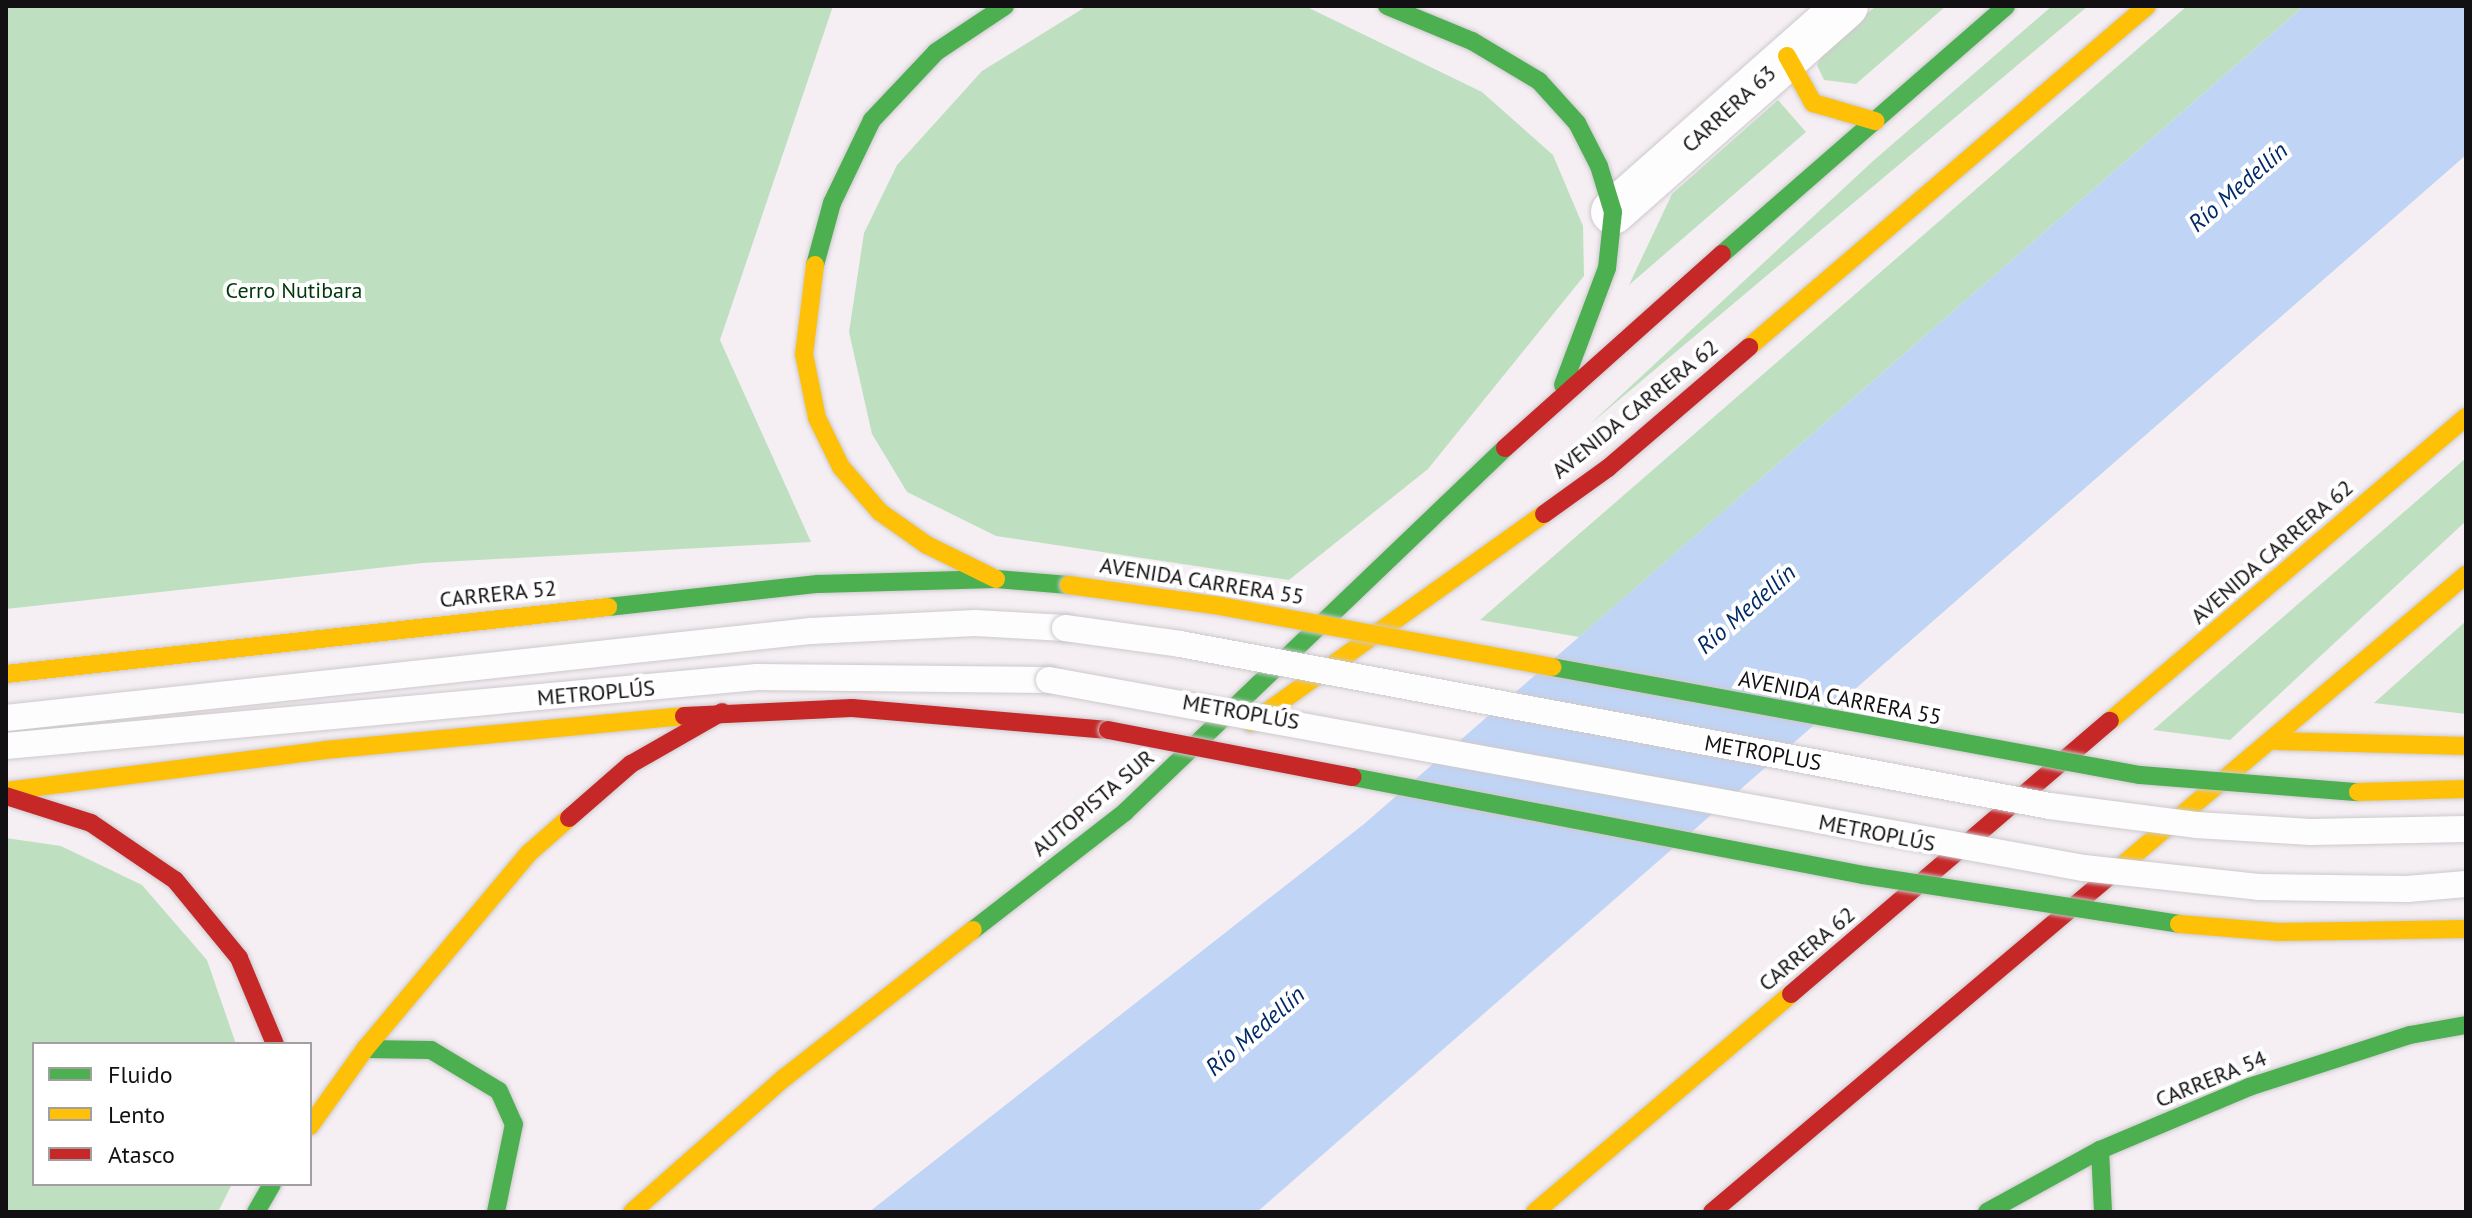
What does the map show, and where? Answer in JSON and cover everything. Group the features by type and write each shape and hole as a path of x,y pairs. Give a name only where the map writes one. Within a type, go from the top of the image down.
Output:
{"main road":[{"path":"996,579 927,545 880,512 841,467 817,418 804,354 811,278 832,203 872,120 936,52 1005,6"},
{"path":"1387,6 1472,41 1539,81 1577,123 1599,166 1613,212 1607,268 1594,312 1557,398"},
{"path":"1557,398 2006,6"},
{"name":"AVENIDA CARRERA 62","path":"1125,812 1608,468 2147,6"},
{"path":"1787,56 1813,103 1827,111 1875,121"},
{"name":"AUTOPISTA SUR","path":"632,1212 784,1078 1125,812 1557,398"},
{"name":"AVENIDA CARRERA 62","path":"2110,723 2466,417"},
{"path":"1712,1212 2276,741 2466,575"},
{"name":"CARRERA 52","path":"6,674 818,584 996,579 1069,585"},
{"name":"AVENIDA CARRERA 55","path":"1069,585 1220,606 2140,775 2279,789 2388,793 2466,789"},
{"path":"6,794 325,750 722,712 852,708 1108,730 2083,912 2279,932 2466,929"},
{"path":"312,1123 365,1049 529,853 631,764 722,712"},
{"name":"CARRERA 62","path":"1535,1212 2110,723"},
{"path":"2276,741 2365,747 2466,746"},
{"path":"6,794 91,823 175,880 239,958 274,1042"},
{"name":"CARRERA 54","path":"1987,1212 2100,1150 2249,1087 2410,1035 2466,1025"},
{"path":"365,1049 431,1050 470,1069 499,1091 514,1124 496,1212"},
{"path":"2100,1150 2103,1212"},
{"path":"256,1212 271,1186"}],"street":[{"name":"CARRERA 63","path":"1613,212 1846,6"}],"lane":[{"name":"METROPLÚS","path":"6,718 148,706 811,631 975,623 1065,628"},
{"name":"METROPLUS","path":"1065,628 1180,644 2050,806 2196,825 2311,832 2466,829"},
{"name":"METROPLÚS","path":"6,746 158,728 633,691 808,674 1049,680 2084,868 2258,887 2407,889 2466,884"}],"green space":[{"name":"Cerro Nutibara","path":"6,6 833,6 720,340 811,542 423,563 6,609"},
{"path":"1087,6 1305,6 1482,92 1553,155 1583,226 1584,276 1428,469 1289,580 996,536 907,492 872,434 849,332 864,233 897,165 982,71"},
{"path":"1876,6 1946,6 1856,84 1824,80 1817,65 1826,48"},
{"path":"2052,6 2088,6 1589,425 1873,161"},
{"path":"2187,6 2304,6 1579,637 1480,620"},
{"path":"1778,100 1806,132 1629,285 1672,194"},
{"path":"2466,458 2466,521 2230,740 2153,730"},
{"path":"2466,621 2466,714 2374,703"},
{"path":"6,838 61,846 142,885 207,960 235,1042 32,1042 32,1186 231,1186 218,1212 6,1212"}],"water":[{"name":"Río Medellín","path":"2304,6 2466,6 2466,155 1257,1212 869,1212 1364,824"}],"traffic: fast":[{"path":"815,265 832,203 872,120 936,52 1005,6"},
{"path":"1387,6 1472,41 1539,81 1577,123 1599,166 1613,212 1607,268 1563,385"},
{"path":"1722,254 2006,6"},
{"path":"973,930 1125,812 1505,448"},
{"path":"608,607 818,584 996,579 1069,585"},
{"path":"1552,667 2140,775 2358,792"},
{"path":"1353,777 1863,875 2179,924"},
{"path":"1987,1212 2100,1150 2249,1087 2410,1035 2466,1025"},
{"path":"365,1049 431,1050 499,1091 514,1124 496,1212"},
{"path":"2100,1150 2103,1212"},
{"path":"256,1212 271,1186"}],"traffic: slow":[{"path":"1749,347 2147,6"},
{"path":"1787,56 1813,103 1875,121"},
{"path":"815,265 804,354 817,418 841,467 880,512 927,545 996,579"},
{"path":"2110,721 2466,417"},
{"path":"1251,723 1544,514"},
{"path":"2113,873 2466,575"},
{"path":"1069,585 1220,606 1552,667"},
{"path":"6,674 608,607"},
{"path":"6,791 325,750 684,716"},
{"path":"2276,741 2466,746"},
{"path":"2358,792 2466,789"},
{"path":"312,1123 365,1049 529,853 569,818"},
{"path":"2179,924 2279,932 2466,929"},
{"path":"632,1212 784,1078 973,930"},
{"path":"1535,1212 1791,994"}],"traffic: jam":[{"path":"1505,448 1722,254"},
{"path":"1544,514 1608,468 1749,347"},
{"path":"684,716 852,708 1108,730"},
{"path":"569,818 631,764 722,712"},
{"path":"1791,994 2110,721"},
{"path":"1108,730 1353,777"},
{"path":"6,796 91,823 175,880 239,958 274,1042"},
{"path":"1712,1212 2113,873"}]}
